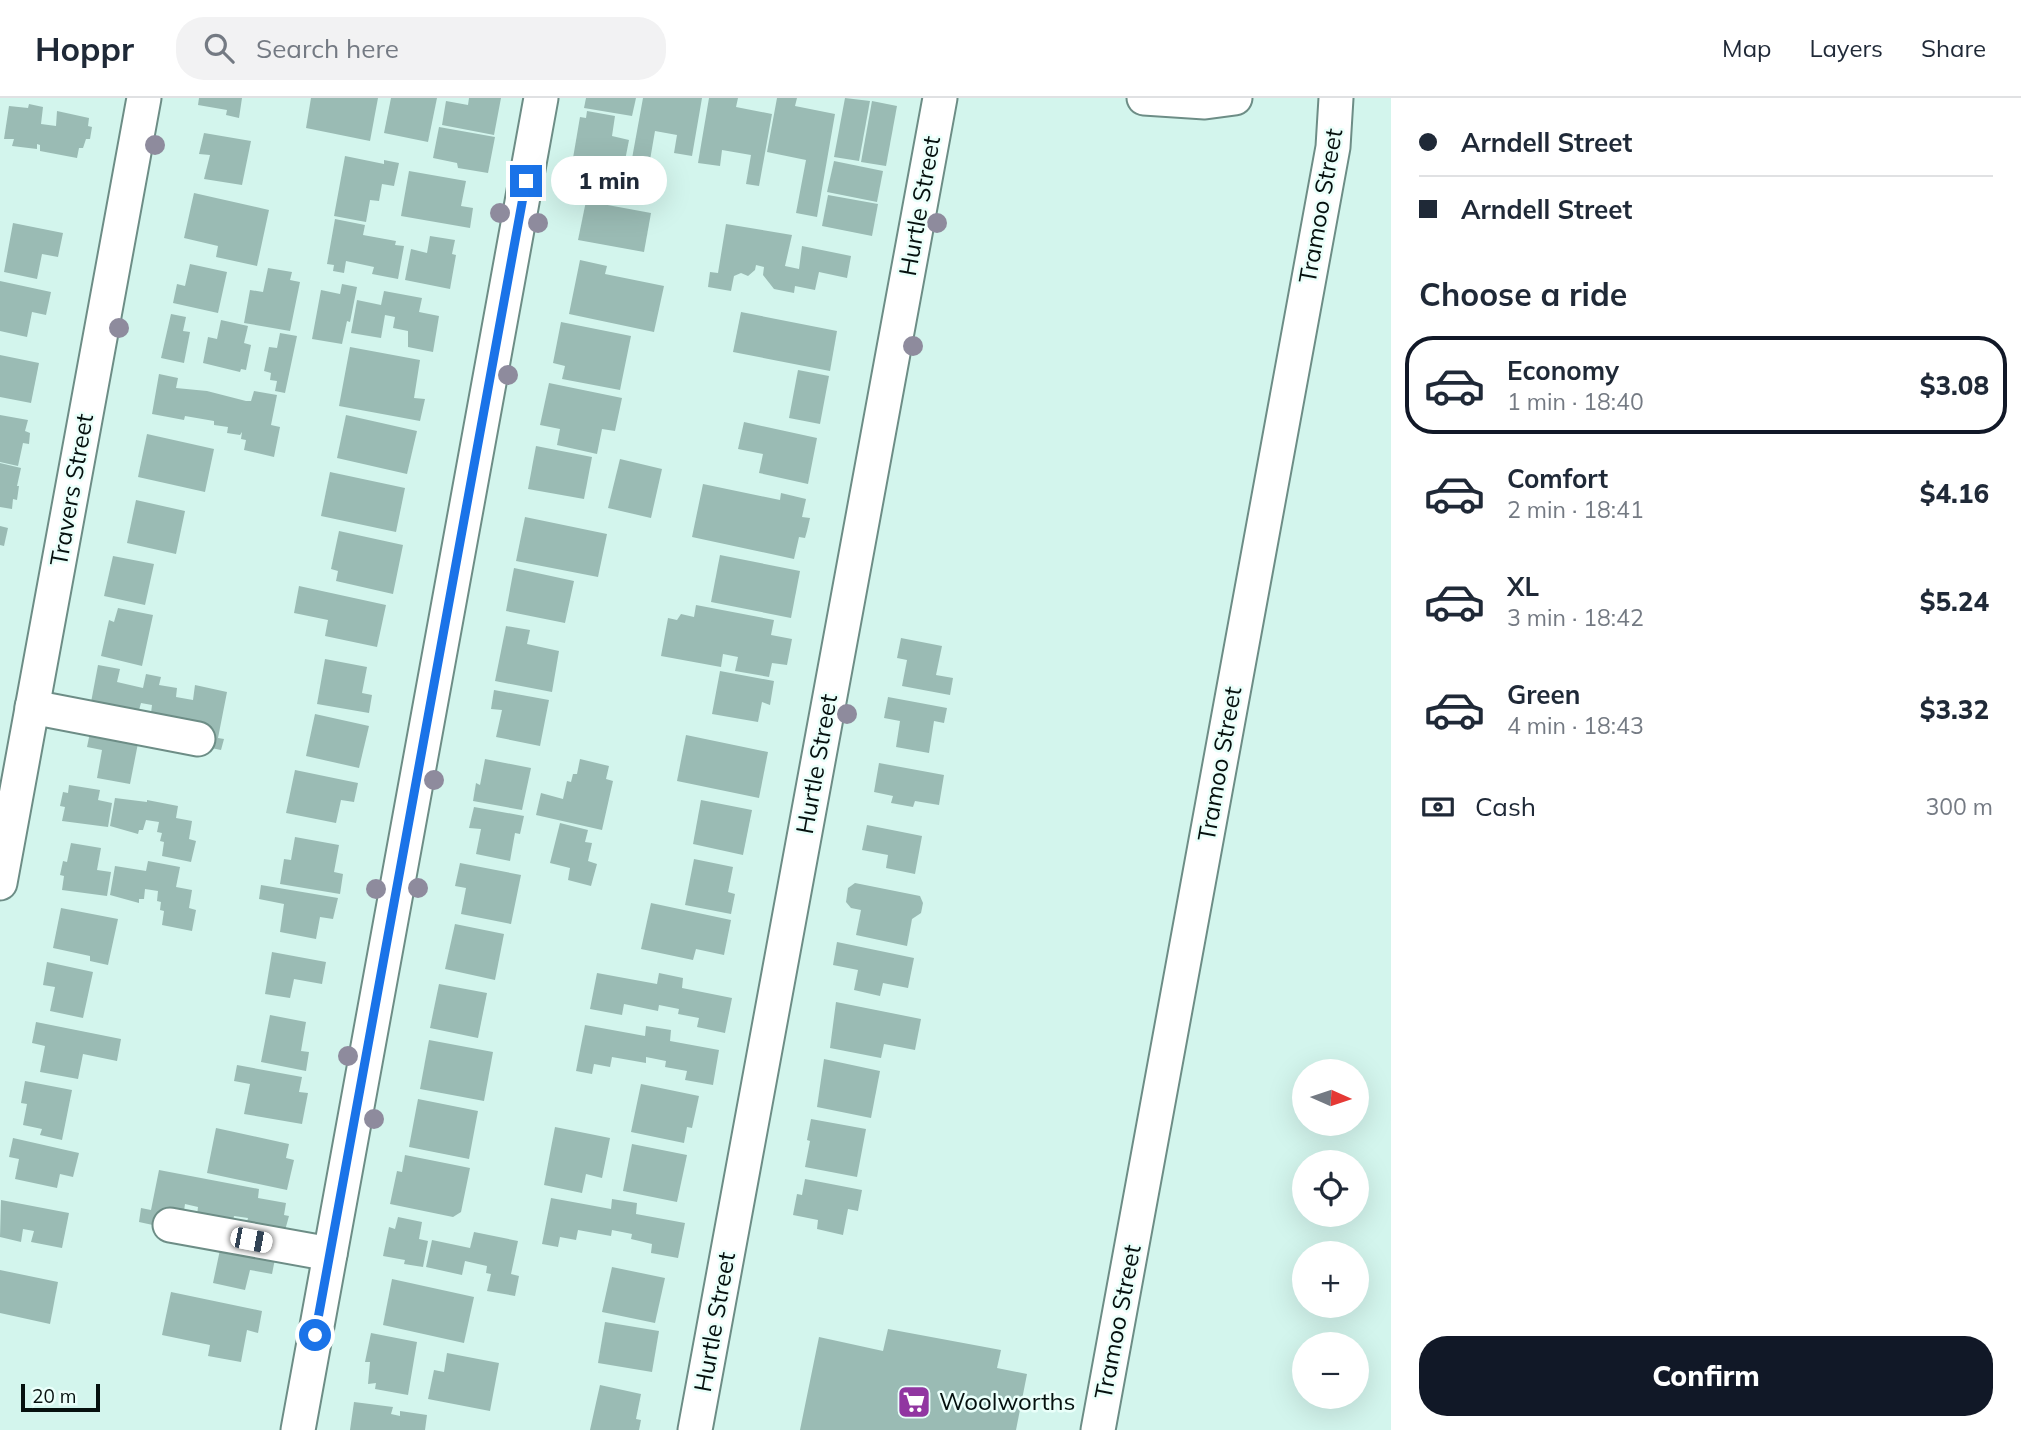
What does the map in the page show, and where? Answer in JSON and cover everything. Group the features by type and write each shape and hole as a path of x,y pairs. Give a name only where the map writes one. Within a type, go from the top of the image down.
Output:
{"street":[{"name":"Travers Street","path":"0,883 144,98"},
{"path":"298,1430 541,98"},
{"name":"Hurtle Street","path":"695,1430 940,98"},
{"path":"1144,98 1205,102 1235,98"},
{"name":"Tramoo Street","path":"1098,1430 1333,147 1336,98"},
{"path":"32,707 198,739"},
{"path":"170,1225 330,1254"}],"building":[{"path":"199,98 242,98 239,118 226,115 227,110 198,105"},
{"path":"311,98 378,98 370,141 306,128"},
{"path":"391,98 437,98 428,142 384,133"},
{"path":"469,98 501,98 494,135 442,125 446,101 468,105"},
{"path":"586,98 636,98 632,116 584,108"},
{"path":"643,98 702,98 692,156 674,153 677,135 655,131 645,189 627,186"},
{"path":"709,98 738,98 736,107 772,114 759,186 746,184 751,155 722,150 720,166 698,163"},
{"path":"777,98 797,98 795,106 835,114 817,217 796,213 806,160 767,152"},
{"path":"845,98 870,101 859,161 834,157"},
{"path":"872,101 897,106 886,166 861,162"},
{"path":"29,104 43,107 41,124 56,126 57,111 89,118 88,126 92,127 90,139 86,139 83,148 79,148 77,158 40,151 40,145 37,144 37,149 12,146 14,139 4,139 9,106 28,108"},
{"path":"587,111 615,116 612,136 629,140 621,181 605,178 603,188 567,181 569,172 565,171 568,157 573,158 580,117 586,118"},
{"path":"439,127 495,137 488,173 458,168 457,163 433,158"},
{"path":"204,133 251,141 242,185 204,179 210,155 199,154"},
{"path":"345,156 384,164 384,160 399,163 394,186 382,184 379,201 370,200 366,222 334,216"},
{"path":"834,161 883,171 877,202 827,192"},
{"path":"409,171 466,181 461,206 473,208 470,228 401,216"},
{"path":"194,193 269,210 257,266 216,257 218,246 184,238"},
{"path":"828,195 878,204 872,236 822,226"},
{"path":"586,201 651,213 644,252 578,240"},
{"path":"335,219 365,225 363,235 396,241 395,245 404,246 398,279 372,274 374,267 346,261 344,273 333,271 334,265 327,264"},
{"path":"13,223 63,233 58,257 42,254 37,279 4,272"},
{"path":"726,224 792,235 785,266 799,269 802,246 851,256 847,278 819,272 815,290 795,286 794,293 774,289 763,275 764,267 756,265 755,270 748,276 741,273 734,276 731,291 708,287 710,272 718,273"},
{"path":"430,236 455,240 452,254 456,255 450,289 405,280 411,249 427,253"},
{"path":"580,260 607,266 605,274 664,286 654,332 569,314"},
{"path":"190,264 227,272 218,313 173,303 177,284 185,286"},
{"path":"268,268 292,272 290,280 300,282 290,331 244,323 250,290 263,292"},
{"path":"0,281 51,292 46,315 32,312 27,337 0,331"},
{"path":"342,284 357,287 350,322 347,321 342,344 312,339 321,290 340,294"},
{"path":"384,291 422,298 419,312 439,316 433,352 408,347 408,331 393,328 395,317 385,315 381,338 351,333 357,300 381,305"},
{"path":"741,312 837,331 830,371 733,352"},
{"path":"171,314 186,317 183,331 190,332 184,363 161,358"},
{"path":"221,320 248,326 244,343 251,345 246,370 241,369 240,372 203,363 208,337 217,339"},
{"path":"561,322 631,336 620,390 562,379 565,366 553,363"},
{"path":"280,333 297,336 285,393 275,391 277,381 270,380 271,373 264,371 269,347 277,348"},
{"path":"350,347 420,360 414,398 425,399 420,421 339,406"},
{"path":"0,355 39,363 31,403 0,397"},
{"path":"798,370 829,376 820,424 789,418"},
{"path":"159,374 178,378 176,388 207,391 246,401 251,401 254,391 277,395 271,425 280,427 274,457 244,450 246,440 241,439 242,432 240,435 227,433 228,427 214,425 214,421 185,416 184,420 152,414"},
{"path":"549,383 622,398 615,431 602,429 597,454 557,445 560,429 540,425"},
{"path":"0,415 28,420 25,431 30,433 29,444 23,443 18,466 0,462"},
{"path":"346,415 417,431 407,474 337,458"},
{"path":"744,422 817,438 808,484 759,473 763,454 738,449"},
{"path":"147,434 214,449 205,492 138,477"},
{"path":"536,446 592,457 584,499 528,489"},
{"path":"620,459 662,469 651,518 608,508"},
{"path":"0,463 21,468 17,500 13,499 12,509 0,507"},
{"path":"330,472 405,488 396,532 321,516"},
{"path":"703,484 780,500 781,493 806,499 802,517 810,518 805,538 799,537 794,559 692,537"},
{"path":"136,500 185,511 176,554 127,543"},
{"path":"525,517 607,534 598,577 516,561"},
{"path":"0,526 8,528 4,546 0,545"},
{"path":"339,531 403,545 393,594 336,581 338,571 331,569"},
{"path":"720,555 800,571 791,618 711,602"},
{"path":"113,556 154,564 145,605 104,596"},
{"path":"514,568 574,581 565,623 506,611"},
{"path":"299,586 386,605 377,647 325,636 328,620 294,613"},
{"path":"696,605 774,620 771,635 792,639 787,665 772,663 769,677 735,671 738,657 723,654 721,667 661,656 668,618 677,620 681,614 694,617"},
{"path":"118,608 153,615 142,666 101,656 109,620 114,622"},
{"path":"506,626 530,630 527,644 559,651 552,692 495,681"},
{"path":"901,638 942,646 936,675 953,678 950,695 902,686 907,660 897,658"},
{"path":"325,659 367,667 362,693 372,695 369,713 317,704"},
{"path":"98,665 120,669 117,682 143,688 146,674 161,677 159,685 177,688 176,697 193,700 195,685 227,692 218,738 224,739 221,750 201,746 154,720 152,705 141,703 139,710 125,708 123,716 89,713"},
{"path":"720,671 774,681 770,705 762,702 758,722 712,714"},
{"path":"494,690 549,700 540,746 496,737 502,710 491,709"},
{"path":"888,697 947,708 944,723 934,721 929,753 896,747 900,721 884,718"},
{"path":"315,714 369,726 359,768 306,756"},
{"path":"91,728 139,738 130,784 97,778 102,750 87,747"},
{"path":"686,735 768,752 759,798 677,781"},
{"path":"485,759 531,768 522,810 473,801 476,783 480,785"},
{"path":"580,759 609,766 606,779 613,781 602,830 536,815 541,793 563,799 567,781 571,782 573,774 577,774"},
{"path":"879,763 944,775 939,805 915,801 913,807 891,803 893,796 874,792"},
{"path":"295,770 358,783 354,802 341,800 336,823 286,813"},
{"path":"69,785 100,790 98,800 112,803 108,827 62,821 65,807 60,806 63,792 68,793"},
{"path":"115,798 178,806 176,818 192,821 189,839 196,841 191,862 162,856 164,842 160,841 162,833 157,832 159,822 146,820 143,830 139,830 138,834 110,826"},
{"path":"701,800 752,810 743,855 693,844"},
{"path":"474,807 524,816 520,834 515,833 510,861 476,854 481,829 469,828"},
{"path":"560,823 588,830 585,842 592,843 588,861 597,864 591,886 568,880 570,868 550,863"},
{"path":"867,825 922,836 915,874 886,868 888,855 862,850"},
{"path":"295,837 339,845 334,872 343,874 340,894 280,884 284,859 291,860"},
{"path":"71,843 101,848 97,870 111,872 107,896 62,890 64,876 60,875 63,861 67,862"},
{"path":"694,859 733,867 728,892 735,894 731,914 685,905"},
{"path":"148,861 180,867 176,887 192,890 189,908 196,910 192,931 162,925 164,911 160,910 161,902 157,901 158,891 145,889 144,899 139,899 139,903 110,895 115,866 146,871"},
{"path":"460,863 521,875 511,924 461,914 466,888 455,886"},
{"path":"855,883 920,896 923,903 921,913 912,919 907,946 856,935 861,910 851,908 846,902 848,888"},
{"path":"261,885 338,898 333,919 320,917 316,939 280,932 284,904 259,899"},
{"path":"651,903 731,920 724,955 696,949 693,960 641,949"},
{"path":"61,908 118,919 108,965 90,961 90,956 53,948"},
{"path":"455,924 504,934 495,980 445,969"},
{"path":"837,942 914,958 908,988 883,983 880,996 854,990 858,970 833,965"},
{"path":"272,952 326,962 322,984 294,979 290,998 265,994"},
{"path":"47,962 93,972 83,1018 50,1011 55,987 43,985"},
{"path":"597,973 657,984 659,973 683,978 682,988 732,998 725,1033 697,1027 699,1018 678,1014 679,1009 659,1005 658,1011 624,1004 622,1015 590,1009"},
{"path":"439,984 487,993 478,1038 430,1028"},
{"path":"836,1002 921,1019 915,1050 884,1044 881,1058 830,1048"},
{"path":"270,1015 306,1022 301,1051 309,1052 306,1071 261,1062"},
{"path":"36,1022 121,1039 117,1061 83,1054 78,1079 40,1072 45,1046 32,1043"},
{"path":"585,1025 645,1036 646,1026 671,1030 670,1041 719,1050 713,1085 685,1080 687,1071 665,1067 666,1061 646,1057 646,1063 612,1057 610,1067 594,1064 592,1074 576,1071"},
{"path":"429,1040 493,1052 484,1101 420,1089"},
{"path":"824,1059 880,1071 871,1118 817,1107"},
{"path":"237,1065 302,1077 299,1092 308,1093 302,1124 244,1114 250,1084 234,1081"},
{"path":"25,1081 72,1090 62,1140 40,1135 42,1129 23,1125 27,1104 21,1103"},
{"path":"641,1084 699,1096 692,1128 687,1127 684,1143 631,1132"},
{"path":"418,1099 478,1111 469,1159 409,1147"},
{"path":"811,1119 866,1129 857,1177 805,1167"},
{"path":"555,1127 610,1138 602,1178 586,1174 582,1193 544,1185"},
{"path":"216,1128 289,1144 286,1158 294,1160 287,1190 207,1173"},
{"path":"13,1138 79,1153 73,1177 60,1174 57,1188 15,1179 19,1159 9,1157"},
{"path":"632,1144 687,1155 677,1202 623,1191"},
{"path":"405,1155 470,1168 461,1212 453,1217 390,1204 397,1171 402,1172"},
{"path":"159,1170 259,1189 258,1198 286,1203 284,1215 289,1216 282,1241 246,1226 248,1218 234,1216 232,1226 197,1215 198,1207 185,1204 184,1211 162,1227 139,1222 141,1208 151,1210"},
{"path":"805,1179 862,1190 858,1211 848,1209 843,1235 817,1229 818,1220 793,1215 797,1194 802,1195"},
{"path":"551,1198 611,1209 612,1199 637,1203 636,1214 685,1223 678,1258 651,1253 652,1244 631,1239 632,1234 612,1230 611,1236 578,1230 576,1240 560,1237 558,1247 542,1244"},
{"path":"1,1200 69,1213 62,1248 31,1242 34,1231 23,1229 21,1242 0,1237"},
{"path":"398,1217 422,1222 419,1239 428,1241 423,1267 404,1264 405,1260 383,1256 389,1227 395,1229"},
{"path":"474,1232 518,1241 511,1274 519,1276 515,1296 487,1291 491,1274 486,1273 487,1266 465,1261 462,1275 426,1267 432,1240 470,1248"},
{"path":"221,1245 276,1254 272,1274 250,1270 245,1290 213,1283"},
{"path":"612,1267 665,1278 655,1323 602,1312"},
{"path":"0,1270 58,1282 50,1324 0,1313"},
{"path":"392,1279 474,1297 464,1343 383,1325"},
{"path":"171,1292 262,1311 258,1333 247,1330 241,1362 208,1356 210,1345 162,1335"},
{"path":"605,1322 659,1331 652,1372 598,1363"},
{"name":"Woolworths","path":"888,1329 1001,1350 997,1368 1027,1374 1016,1430 800,1430 819,1337 883,1351"},
{"path":"371,1333 417,1342 408,1395 375,1389 376,1383 368,1384 370,1362 365,1362"},
{"path":"447,1353 499,1363 490,1411 428,1399 434,1370 444,1372"},
{"path":"600,1385 641,1394 636,1419 641,1420 639,1430 590,1430"},
{"path":"354,1402 393,1407 391,1414 400,1416 400,1411 427,1415 425,1430 350,1430"}],"place":[{"name":"Woolworths","path":"914,1402"}],"route":[{"path":"315,1335 526,181"}]}
